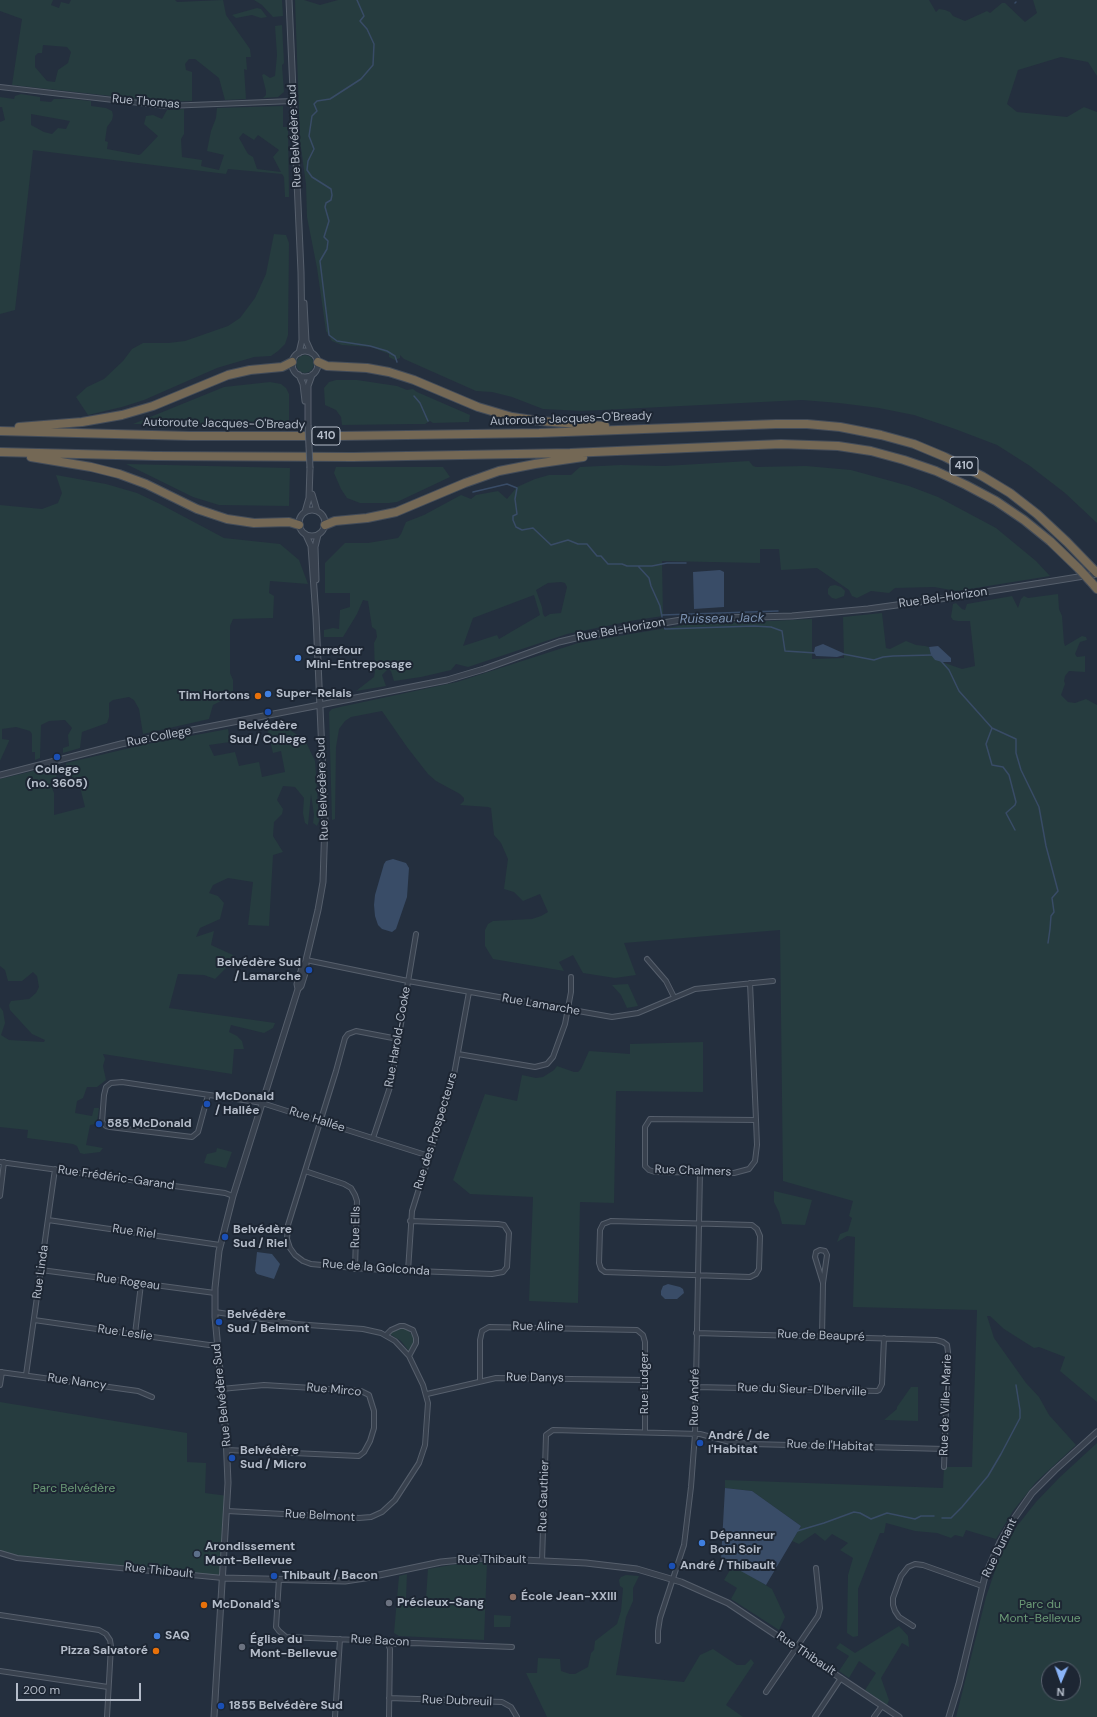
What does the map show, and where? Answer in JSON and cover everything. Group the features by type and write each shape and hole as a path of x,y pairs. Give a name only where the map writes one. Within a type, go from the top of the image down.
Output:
{"highway":[{"path":"0,430 78,423 115,417 153,406 225,376 247,371 282,367 292,362"},
{"path":"318,362 327,366 368,368 392,373 474,406 512,417 552,422 652,429"},
{"name":"Autoroute Jacques-O'Bready","path":"0,430 165,435 326,436 471,435 776,424 807,424 861,430 906,441 960,464 1003,489 1046,522 1095,571"},
{"name":"410","path":"1,452 155,456 337,457 480,455 800,444 846,447 896,457 944,474 996,501 1037,530 1079,569 1094,586"},
{"path":"325,525 336,521 367,518 394,512 473,480 512,468 637,450"},
{"path":"1,452 91,467 119,474 146,484 200,510 227,519 254,523 290,522 299,525"}],"street":[{"name":"Rue Belvédère Sud","path":"289,0 301,272 306,341 311,352"},
{"name":"Rue Thomas","path":"0,87 166,106 293,101"},
{"name":"Rue Belvédère Sud","path":"299,352 302,341 301,272"},
{"path":"307,412 308,386 312,375 317,369 318,362 311,352 304,351 299,352 294,357 292,362 293,369 299,375 303,384 307,412 310,468 309,500 305,512 300,518 299,525 301,531 310,536 318,535 323,531 325,525 324,518 317,511 313,501 310,481"},
{"path":"299,375 306,377 312,375"},
{"path":"305,512 311,510 317,511"},
{"name":"Rue Belvédère Sud","path":"214,1717 228,1483 227,1450 214,1312 220,1245 232,1196 298,989 301,986 306,970 306,960 321,895 324,865 325,821 316,616 311,547 306,534"},
{"name":"Rue Belvédère Sud","path":"316,616 315,547 318,535"},
{"name":"Rue Bel-Horizon","path":"320,705 447,680 484,669 564,641 646,625 700,618 792,616 850,611 954,597 1095,571"},
{"name":"Rue College","path":"0,775 121,744 320,705"},
{"name":"Rue Harold-Cooke","path":"373,1138 391,1084 416,934"},
{"path":"647,959 666,981 674,997"},
{"name":"Rue Lamarche","path":"306,960 408,981 606,1016 625,1016 638,1013 695,989 773,981"},
{"path":"458,1054 532,1067 544,1066 553,1057 562,1032 571,992 571,978"},
{"name":"Rue Chalmers","path":"750,983 756,1120 756,1158 753,1165 749,1169 740,1172 655,1172 647,1168 645,1163 645,1127 648,1121 653,1118 756,1120"},
{"name":"Rue des Prospecteurs","path":"408,1271 410,1221 413,1206 452,1085 469,992"},
{"name":"Rue de la Golconda","path":"398,1039 356,1031 350,1032 346,1036 287,1230 287,1239 290,1248 295,1255 307,1263 355,1268 497,1274 503,1272 508,1264 509,1233 504,1225 410,1221"},
{"name":"Rue Hallée","path":"208,1095 198,1132 192,1137 106,1126 101,1119 104,1091 108,1085 116,1082 122,1082 262,1103 429,1156"},
{"path":"0,1196 2,1162"},
{"name":"Rue Frédéric-Garand","path":"2,1162 225,1193 232,1196"},
{"name":"Rue Linda","path":"26,1375 55,1169"},
{"name":"Rue Ells","path":"305,1171 344,1184 351,1188 355,1195 357,1201 355,1268"},
{"name":"Rue André","path":"658,1641 660,1618 687,1533 695,1434 700,1172"},
{"name":"Rue Riel","path":"48,1220 220,1245"},
{"path":"610,1221 699,1223 752,1225 758,1229 760,1236 759,1269 756,1274 750,1277 698,1276 605,1272 601,1269 599,1263 600,1230 602,1224 610,1221"},
{"path":"822,1336 823,1283 827,1255 825,1251 820,1250 815,1253 814,1257 823,1283"},
{"name":"Rue Rogeau","path":"41,1270 215,1293"},
{"path":"135,1334 141,1284"},
{"name":"Rue Belmont","path":"214,1312 295,1324 363,1329 377,1331 386,1335 400,1345 409,1356 427,1394 429,1409 425,1445 422,1457 396,1500 382,1512 359,1518 227,1511"},
{"name":"Rue Leslie","path":"34,1320 217,1345"},
{"path":"386,1335 391,1330 400,1326 413,1330 416,1343 409,1356"},
{"name":"Rue Aline","path":"480,1380 480,1335 484,1329 489,1327 632,1329 641,1332 643,1335"},
{"name":"Rue de Beaupré","path":"696,1333 938,1340 945,1344"},
{"name":"Rue Ludger","path":"643,1335 645,1342 645,1432"},
{"name":"Rue du Sieur-D'Iberville","path":"696,1387 877,1392 882,1384 884,1338"},
{"name":"Rue de Ville-Marie","path":"944,1468 948,1352 945,1344"},
{"path":"0,1384 1,1372"},
{"name":"Rue Nancy","path":"1,1372 138,1391 152,1397"},
{"name":"Rue Danys","path":"427,1394 480,1380 508,1377 645,1380"},
{"name":"Rue Mirco","path":"221,1389 264,1386 360,1391 369,1395 374,1411 374,1428 370,1441 364,1452 359,1456 227,1450"},
{"name":"Rue de l'Habitat","path":"548,1432 553,1430 695,1434 746,1444 945,1449"},
{"name":"Rue Gauthier","path":"542,1561 546,1435 548,1432"},
{"name":"Rue Dunant","path":"949,1717 960,1684 982,1586 1000,1542 1021,1507 1048,1477 1097,1432"},
{"name":"Rue Thibault","path":"0,1553 17,1558 223,1578 351,1580 441,1562 461,1559 491,1558 616,1565 646,1571 673,1579 728,1603 898,1717"},
{"path":"913,1626 899,1616 892,1605 901,1576 908,1567 916,1564 923,1565 982,1586"},
{"path":"766,1692 818,1616 820,1608 816,1568"},
{"name":"Rue Bacon","path":"279,1579 276,1627 282,1634 290,1637 340,1639 381,1642 388,1644 413,1643 512,1647"},
{"path":"0,1615 100,1630 106,1634 110,1640 111,1650 107,1717"},
{"path":"335,1717 340,1639"},
{"path":"388,1644 390,1649 389,1717"},
{"path":"0,1671 108,1687"},
{"path":"815,1717 841,1678"},
{"name":"Rue Dubreuil","path":"389,1698 502,1702 511,1707 517,1717"},
{"path":"874,1717 882,1706"}],"green space":[{"path":"0,0 53,0 51,5 59,8 61,2 69,4 71,0 175,0 177,2 223,0 226,15 250,49 251,57 246,57 247,70 244,69 246,99 225,100 219,78 195,59 189,59 185,64 186,70 192,72 192,101 165,102 12,85 22,19 0,11","holes":["43,45 67,47 71,52 68,63 58,70 55,82 47,81 35,67 35,56 38,53 42,53"]},
{"path":"254,0 282,0 283,16 273,17 262,5"},
{"path":"295,0 304,0 320,5 338,0 929,0 936,12 939,9 945,10 950,12 953,16 965,21 987,11 990,13 1002,3 1005,3 1025,22 1037,13 1033,0 1097,0 1097,76 1088,62 1061,57 1018,70 1007,104 1017,112 1067,117 1084,107 1097,112 1097,523 1065,493 1030,466 997,445 914,415 879,408 802,400 582,411 543,409 512,397 492,392 476,391 404,359 400,355 400,358 395,360 389,357 389,354 371,347 342,345 332,341 326,331 317,268 307,217 306,184 300,141"},
{"path":"257,8 261,9 267,17 261,18 252,15 236,18 232,15"},
{"path":"282,25 284,92 278,97 263,98 266,95 266,91 262,75 264,74 270,78 275,76 277,55 275,26"},
{"path":"21,94 40,97 40,101 51,102 54,99 91,101 91,106 106,108 112,111 113,115 112,120 107,127 105,141 108,142 107,149 139,155 158,136 144,124 146,116 153,115 162,119 167,110 184,109 184,134 181,139 182,157 202,160 201,166 219,170 224,155 207,151 211,131 216,118 217,108 283,106 283,127 288,127 289,197 285,197 284,177 282,174 228,169 226,174 33,150 15,310 0,314 0,122 5,120 2,107 0,107 0,97 14,99 15,96","holes":["31,114 70,121 66,129 58,128 52,134 44,132 31,125","243,133 254,140 258,135 279,150 273,157 281,172 257,169 253,157 248,154 239,138"]},
{"path":"274,234 286,235 289,243 288,335 285,344 278,351 271,356 254,357 217,368 144,400 88,415 76,397 87,387 104,379 123,361 132,349 143,343 185,341 228,326 240,318 255,298 266,274"},
{"path":"301,355 309,355 314,360 312,371 309,373 301,373 296,368 296,360"},
{"path":"336,380 357,380 397,386 407,390 413,389 470,415 469,422 433,423 430,421 425,424 342,425 341,417 336,410 325,405 324,388 329,382"},
{"path":"270,382 281,384 286,388 289,394 289,424 133,424 224,387"},
{"path":"749,461 756,467 806,466 851,470 909,486 938,497 996,528 1036,561 1050,576 957,591 934,587 895,588 889,593 871,591 857,598 852,596 849,590 817,568 781,570 779,549 760,549 760,563 662,561 663,616 567,634 468,667 456,664 451,670 421,677 394,681 391,671 388,669 382,675 386,686 356,691 374,677 375,672 374,643 377,637 376,630 372,627 368,601 363,600 357,614 343,637 324,637 324,630 333,628 339,629 340,610 350,607 350,593 325,593 325,563 345,543 368,543 398,538 406,522 424,515 461,495 471,499 476,495 498,491 507,499 517,487 535,479 549,475 571,475 580,467 621,465 664,466","holes":["548,583 565,583 567,587 561,613 550,614 545,617 536,590","534,595 540,615 499,639 497,635 463,646 473,618"]},
{"path":"126,464 290,468 289,506 219,505 193,497"},
{"path":"336,467 443,467 450,477 397,502 360,503 347,498 341,489 334,473"},
{"path":"56,475 106,484 137,493 224,538 280,544 299,560 308,584 270,581 269,593 274,596 273,618 233,619 230,626 230,673 233,680 233,695 213,705 209,719 143,734 139,709 134,700 129,697 113,700 109,703 109,717 107,723 82,732 80,748 63,753 63,748 69,746 68,735 72,728 65,720 49,721 41,725 40,758 35,760 35,752 32,752 32,734 30,731 16,727 2,729 2,739 9,741 0,761 0,505 42,509 58,503 62,493"},
{"path":"835,585 841,587 845,591 844,596 836,599 832,598 828,594 828,589 830,586"},
{"path":"1058,594 1065,646 1082,636 1086,637 1087,640 1080,642 1075,654 1077,657 1085,656 1085,672 1069,671 1065,676 1065,684 1061,695 1068,702 1075,703 1086,699 1097,705 1097,1402 1060,1371 1065,1357 1039,1347 1034,1348 1004,1329 990,1316 987,1316 994,1338 1026,1383 1039,1397 1049,1415 1076,1445 1036,1482 1013,1511 996,1539 966,1530 963,1537 955,1535 951,1538 937,1533 915,1531 886,1523 884,1533 880,1533 858,1589 858,1636 853,1637 847,1633 848,1575 853,1558 840,1550 848,1543 832,1534 825,1541 815,1533 799,1544 792,1541 801,1526 752,1491 725,1488 725,1480 943,1488 944,1467 972,1467 977,1310 853,1307 855,1237 847,1236 837,1242 840,1234 848,1231 852,1218 849,1216 853,1201 783,1181 780,930 624,943 636,975 615,978 583,973 573,955 559,962 564,971 493,959 485,946 485,930 488,924 493,921 532,919 548,912 540,894 523,901 514,892 504,889 508,859 501,843 494,835 491,808 460,805 464,801 464,798 460,794 436,781 428,774 382,711 351,717 345,721 339,729 336,747 335,819 332,820 329,712 332,709 340,707 457,682 578,643 684,625 812,619 812,659 844,658 843,617 882,613 886,648 890,649 906,641 916,645 929,647 931,655 942,662 962,669 975,666 970,621 953,620 951,617 953,604 956,603 965,610 967,604 1012,596 1018,608 1021,599 1024,596 1028,598"},
{"path":"272,722 281,724 305,740 315,761 319,821 317,826 313,823 314,815 311,794 308,825 305,823 303,813 304,798 295,787 283,786 277,800 283,809 282,814 274,822 273,836 283,852 273,855 269,926 248,925 253,882 228,878 213,885 209,893 218,896 224,903 220,919 200,928 196,937 214,931 211,945 233,955 226,968 215,979 204,975 178,974 169,1008 275,1023 273,1028 264,1033 231,1025 229,1032 237,1036 242,1041 244,1049 234,1049 232,1074 103,1054 105,1059 103,1066 106,1080 97,1087 87,1087 83,1098 77,1101 75,1113 92,1116 94,1108 99,1108 97,1122 90,1125 86,1145 103,1148 100,1152 80,1153 77,1146 73,1144 27,1138 28,1130 0,1127 0,1007 3,1011 5,1023 1,1035 9,1040 44,1042 45,1040 32,1034 10,1010 9,1005 11,1001 29,999 36,993 39,987 37,976 33,972 22,981 8,981 5,970 0,966 0,779 46,768 51,775 56,773 57,781 50,783 54,793 54,815 85,807 80,787 66,769 66,763 147,744 228,729 230,742 209,745 214,756 235,752 239,766 259,762 262,777 285,772 281,751 273,753 266,723"},
{"path":"628,984 638,1006 627,1008 621,995 612,985"},
{"path":"703,1042 703,1092 616,1091 614,1203 580,1202 578,1303 529,1301 533,1197 470,1194 453,1180 485,1094 517,1101 522,1075 536,1078 543,1077 554,1070 557,1066 578,1072 581,1069 589,1051 630,1054 630,1044"},
{"path":"217,1148 232,1152 226,1168 204,1163 207,1154 216,1152"},
{"path":"774,1191 812,1200 805,1225 782,1224 779,1212 774,1202"},
{"path":"398,1328 407,1329 413,1336 413,1346 409,1351 401,1341 390,1334"},
{"path":"911,1387 918,1387 918,1421 884,1420 897,1409"},
{"name":"Parc Belvédère","path":"0,1402 187,1433 187,1462 206,1463 205,1493 228,1496 223,1578 17,1558 0,1553"},
{"name":"Parc du Mont-Bellevue","path":"1097,1443 1097,1717 956,1717 986,1597 1001,1553 1017,1526 1036,1502 1059,1478"},
{"path":"487,1562 484,1640 399,1636 394,1633 399,1576 407,1574 406,1598 426,1599 428,1569 463,1563"},
{"path":"733,1565 772,1589 785,1617 779,1630 731,1599 737,1588 724,1580"},
{"path":"626,1575 639,1576 633,1588 633,1601 626,1617 616,1675 684,1682 700,1655 713,1649 737,1665 745,1665 751,1659 754,1663 726,1705 743,1717 547,1717 526,1673 537,1673 538,1658 560,1659 561,1671 570,1674 575,1674 588,1667 591,1653 594,1650 595,1641 617,1624 621,1611 623,1588 620,1586 619,1580 621,1577"},
{"path":"494,1615 511,1616 510,1627 494,1627"},
{"path":"899,1626 908,1636 909,1647 902,1643 881,1678 889,1700 887,1705 865,1690 876,1673 859,1661 849,1678 839,1671 849,1656 836,1648 840,1643 855,1653"}],"water":[{"path":"720,570 724,572 724,607 694,609 693,572"},
{"path":"823,644 843,653 844,655 837,657 816,656 814,652 815,647"},
{"path":"938,646 951,658 951,662 935,660 931,655 929,647"},
{"path":"393,859 406,863 409,868 407,897 396,929 392,932 382,929 378,925 374,905 375,895 384,864 386,861"},
{"path":"257,1252 272,1254 280,1264 274,1279 257,1274 255,1271"},
{"path":"668,1284 680,1287 683,1289 684,1293 677,1299 665,1299 661,1295 661,1291 663,1286"},
{"path":"725,1488 752,1491 801,1526 766,1585 721,1560"}],"waterway":[{"name":"Ruisseau Jack","path":"357,0 364,16 360,21 367,29 374,44 373,65 361,79 330,99 317,101 314,104 317,111 312,116 309,136 314,149 308,161 307,170 312,177 331,189 332,195 331,200 326,203 325,207 329,221 324,237 328,241 327,249 320,261 329,335 337,341 370,346 387,351 395,356 397,362"},
{"name":"Ruisseau Jack","path":"414,396 420,403 428,421"},
{"name":"Ruisseau Jack","path":"473,492 507,484 517,488 515,499 517,514 513,516 516,527 522,530 533,528 551,545 568,540 578,544 587,544 597,556 601,556 608,564 652,566 667,563 686,563"},
{"name":"Ruisseau Jack","path":"638,566 649,578 660,606 662,617"},
{"path":"662,615 778,611"},
{"name":"Ruisseau Jack","path":"664,626 665,629 754,626 771,627 782,631 785,651 816,653"},
{"name":"Ruisseau Jack","path":"843,654 874,660 893,656 932,655"},
{"name":"Ruisseau Jack","path":"941,661 949,670 959,691 992,728 1016,739 1016,753 1021,770 1039,807 1046,846 1058,891 1052,898 1054,912 1051,916 1048,943"},
{"path":"992,728 986,744 992,765 1003,767 1009,775 1016,802 1015,805 1006,813 1015,830"},
{"path":"942,1518 951,1518 962,1507 988,1476 1001,1454 1020,1418 1016,1385"},
{"path":"797,1531 854,1512 860,1513 871,1519 887,1513 915,1519 921,1516 934,1516"}],"place":[{"name":"Carrefour Mini-Entreposage","path":"298,658"},
{"name":"Super-Relais","path":"268,694"},
{"name":"Tim Hortons","path":"258,696"},
{"name":"Belvédère Sud / College","path":"268,712"},
{"name":"College (no. 3605)","path":"57,757"},
{"name":"Belvédère Sud / Lamarche","path":"309,970"},
{"name":"McDonald / Hallée","path":"207,1104"},
{"name":"585 McDonald","path":"99,1124"},
{"name":"Belvédère Sud / Riel","path":"225,1237"},
{"name":"Belvédère Sud / Belmont","path":"219,1322"},
{"name":"André / de l'Habitat","path":"700,1443"},
{"name":"Belvédère Sud / Micro","path":"232,1458"},
{"name":"Dépanneur Boni Soir","path":"702,1543"},
{"name":"Arondissement Mont-Bellevue","path":"197,1554"},
{"name":"André / Thibault","path":"672,1566"},
{"name":"Thibault / Bacon","path":"274,1576"},
{"name":"École Jean-XXIII","path":"513,1597"},
{"name":"Précieux-Sang","path":"389,1603"},
{"name":"McDonald's","path":"204,1605"},
{"name":"SAQ","path":"157,1636"},
{"name":"Église du Mont-Bellevue","path":"242,1647"},
{"name":"Pizza Salvatoré","path":"156,1651"},
{"name":"1855 Belvédère Sud","path":"221,1706"}]}
